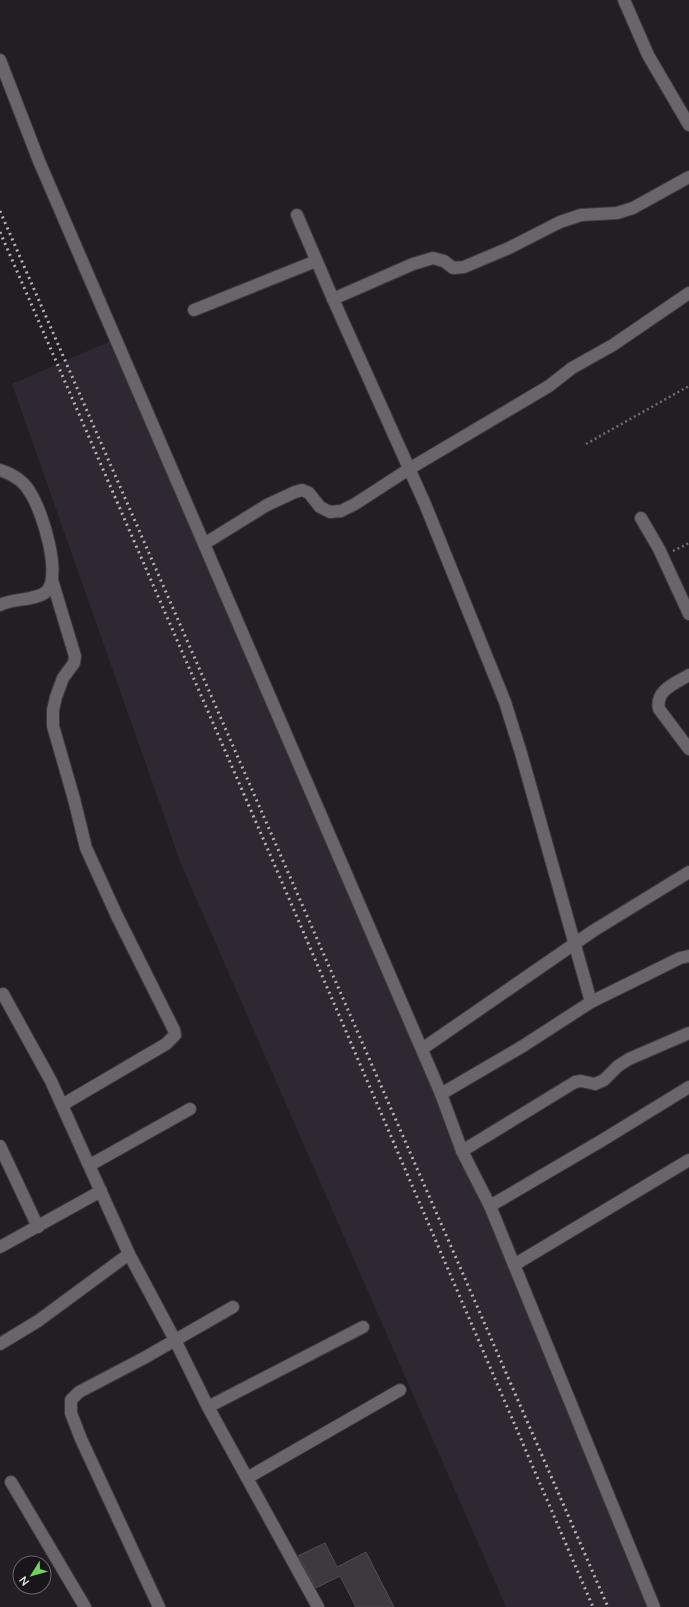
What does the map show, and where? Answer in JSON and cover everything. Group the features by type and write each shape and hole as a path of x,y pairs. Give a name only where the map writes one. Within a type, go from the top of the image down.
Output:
{"street":[{"path":"624,0 648,55 689,125"},
{"path":"0,60 39,161 422,1049 441,1094 462,1151 490,1206 654,1607"},
{"path":"333,299 413,264 433,258 444,260 453,268 464,267 516,244 560,222 581,215 618,213 633,208 689,177"},
{"path":"297,215 448,561 505,702 521,753 591,1002"},
{"path":"194,310 316,261"},
{"path":"204,544 267,505 302,490 309,493 320,507 330,512 341,511 355,504 548,386 572,368 613,344 689,293"},
{"path":"0,470 8,472 19,480 31,493 50,549 53,567 52,580 47,591 39,596 0,605"},
{"path":"641,518 662,557 689,614"},
{"path":"52,580 75,656 74,663 63,678 56,696 53,710 53,726 74,799 86,848 117,916 174,1030 175,1035 166,1044 62,1105"},
{"path":"689,675 666,689 660,695 658,702 659,708 689,749"},
{"path":"422,1049 575,945 593,931 689,872"},
{"path":"441,1094 524,1046 591,1002 668,964 689,956"},
{"path":"3,994 35,1050 62,1105 129,1254 175,1340 208,1407 318,1607"},
{"path":"462,1151 574,1082 581,1081 595,1084 604,1080 618,1066 629,1059 689,1033"},
{"path":"490,1206 601,1141 689,1086"},
{"path":"90,1165 190,1109"},
{"path":"0,1146 38,1227"},
{"path":"514,1266 689,1160"},
{"path":"0,1247 101,1191"},
{"path":"0,1344 44,1316 129,1254"},
{"path":"159,1607 81,1439 71,1413 71,1400 79,1392 118,1372 233,1307"},
{"path":"208,1407 363,1327"},
{"path":"247,1478 400,1390"},
{"path":"12,1482 85,1607"}],"path":[{"path":"586,444 689,386"},
{"path":"662,557 689,542"}],"shaded area":[{"path":"115,339 657,1607 506,1607 181,864 12,384"}],"building":[{"path":"325,1543 337,1567 366,1552 394,1607 356,1607 340,1576 316,1588 298,1556"}],"railway":[{"path":"0,211 608,1607"},
{"path":"0,232 272,859 593,1607"}]}
